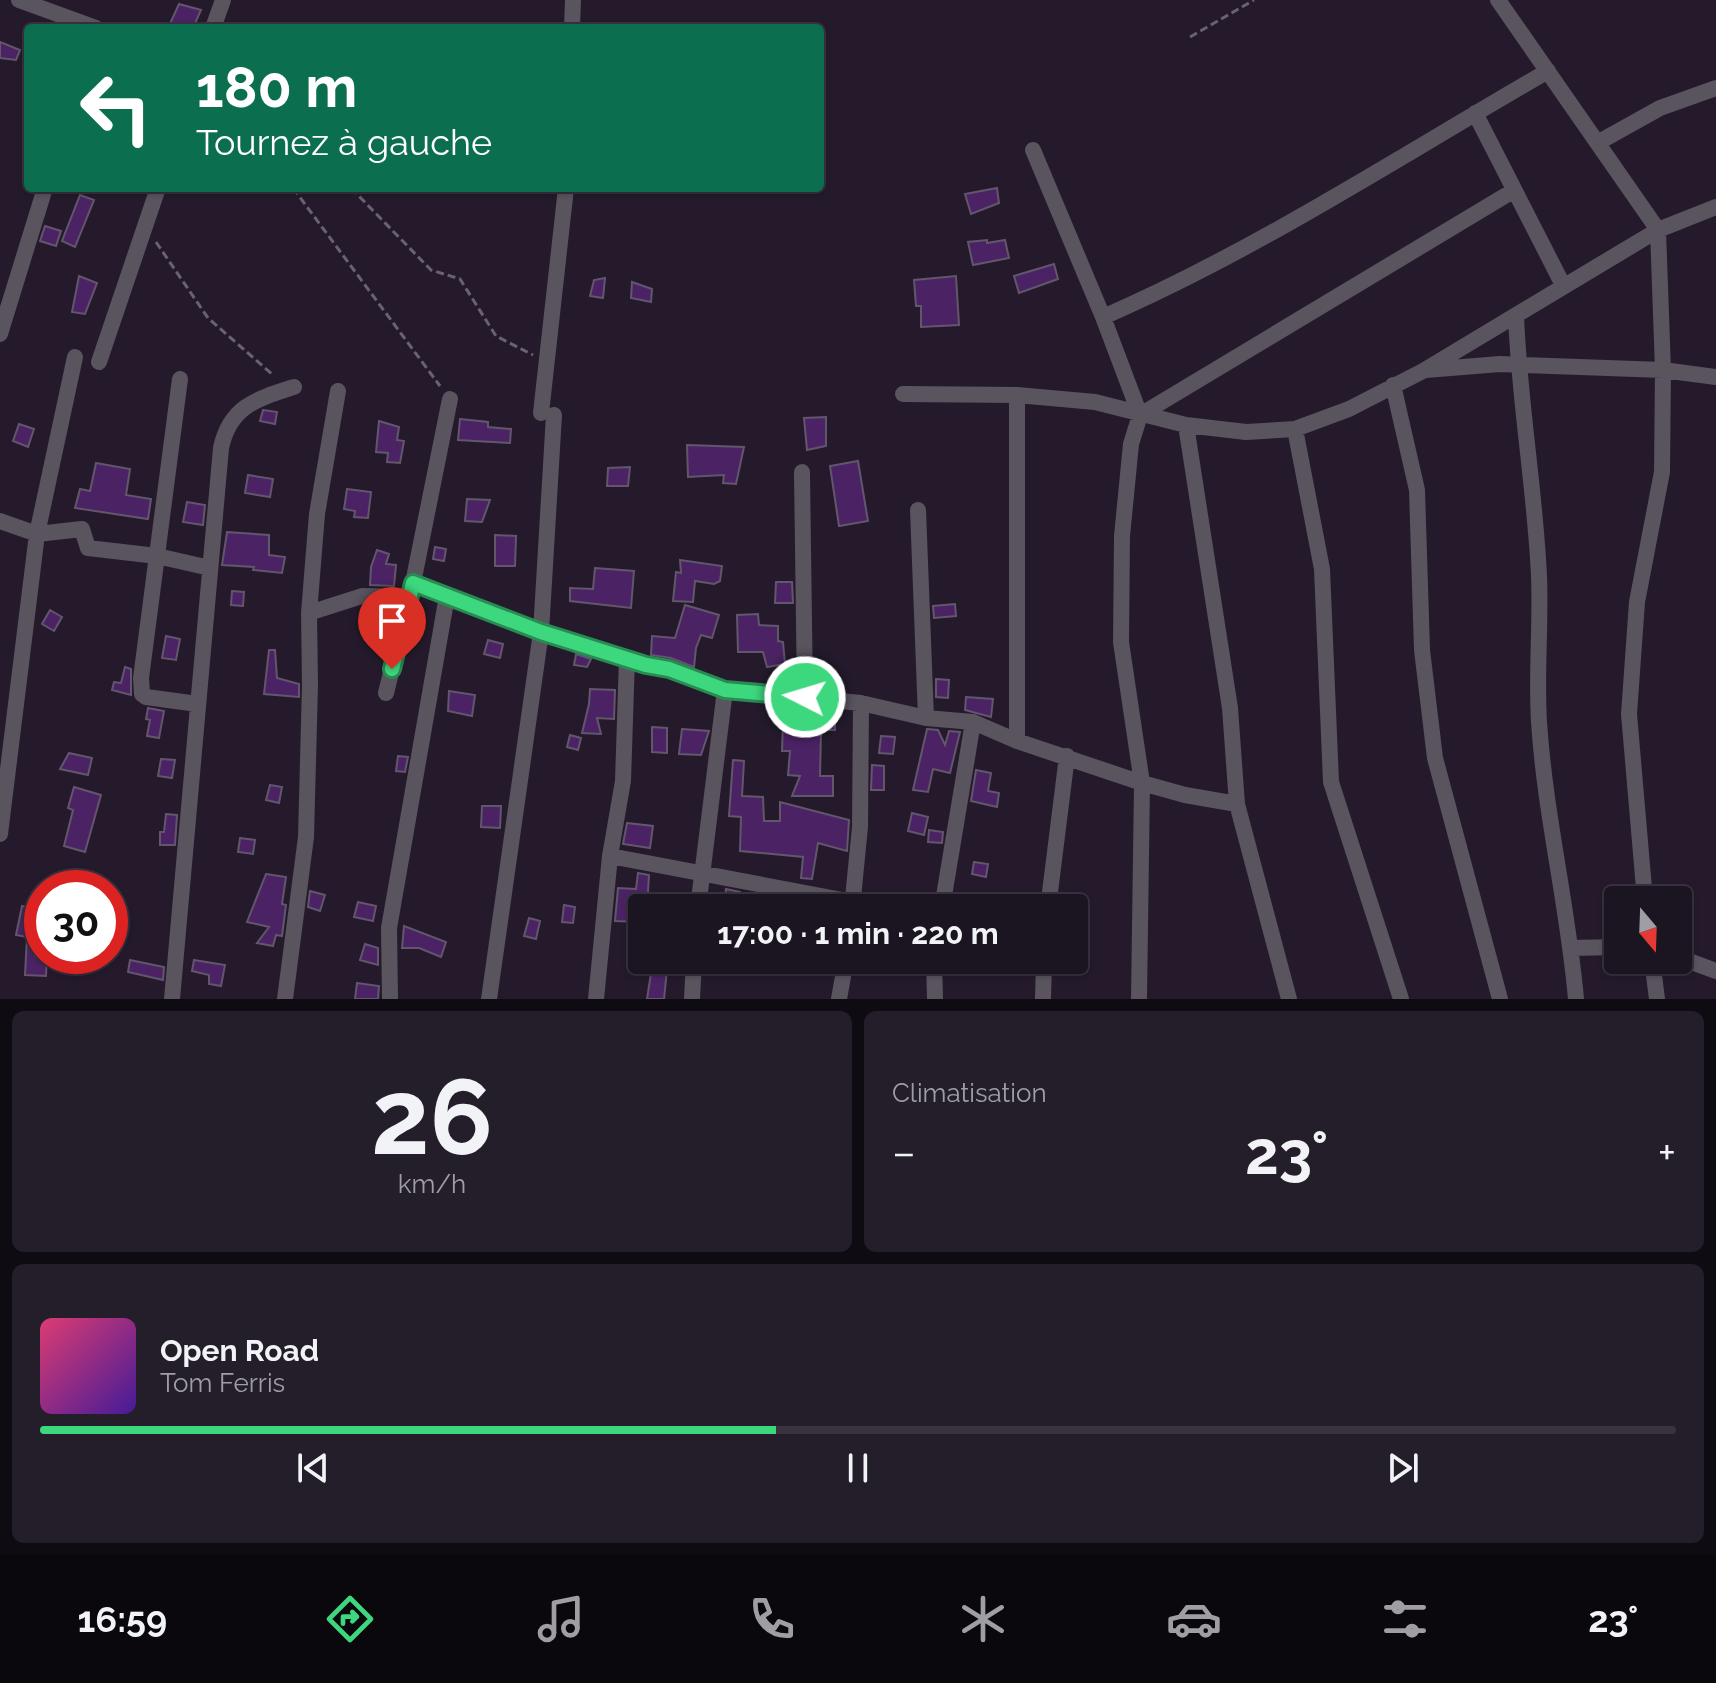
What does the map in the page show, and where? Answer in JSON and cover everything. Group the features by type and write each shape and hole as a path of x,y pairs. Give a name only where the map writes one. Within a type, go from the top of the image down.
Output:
{"street":[{"path":"19,0 85,24"},
{"path":"214,24 223,0"},
{"path":"572,24 573,0"},
{"path":"1498,0 1658,230 1663,370 1662,472 1637,602 1629,714 1644,886"},
{"path":"1103,317 1304,215 1548,71"},
{"path":"1599,142 1660,108 1716,88"},
{"path":"1475,113 1563,285"},
{"path":"1033,150 1140,415 1131,444 1122,536 1121,642 1142,783 1139,999"},
{"path":"1140,415 1513,191"},
{"path":"0,334 44,192"},
{"path":"99,362 157,192"},
{"path":"489,999 541,632 547,363 566,192"},
{"path":"903,394 1017,395 1095,402 1186,425 1246,432 1295,429 1349,409 1423,371 1658,230 1716,207"},
{"path":"1516,315 1539,576 1539,721 1576,999"},
{"path":"0,834 37,534 75,357"},
{"path":"1423,371 1518,364 1663,370 1716,377"},
{"path":"180,379 141,678 142,694 154,699 198,704"},
{"path":"1393,385 1417,490 1422,650 1435,758 1500,999"},
{"path":"172,999 224,430 240,410 257,400 294,387"},
{"path":"285,999 306,837 309,613 317,514 338,391"},
{"path":"1017,395 1017,741"},
{"path":"386,693 411,590 450,399"},
{"path":"1186,425 1230,708 1237,804 1289,999"},
{"path":"1295,429 1322,569 1331,782 1401,999"},
{"path":"802,472 805,697"},
{"path":"918,510 926,718"},
{"path":"0,521 37,534 82,529 88,548 157,556 210,568"},
{"path":"309,613 362,596 411,590 447,596 541,632 725,690 861,703 926,718 973,722 1017,741 1142,783 1185,795 1237,804"},
{"path":"390,999 389,928 447,596"},
{"path":"596,999 610,856 623,781 627,658"},
{"path":"699,894 725,690"},
{"path":"854,894 860,827 861,703"},
{"path":"944,894 973,722"},
{"path":"1050,894 1067,756"},
{"path":"610,856 801,894"},
{"path":"1571,948 1604,947"},
{"path":"1692,962 1715,970 1716,952"},
{"path":"692,999 693,974"},
{"path":"839,999 843,974"},
{"path":"934,974 935,999"},
{"path":"1043,999 1044,974"},
{"path":"1654,974 1657,999"}],"path":[{"path":"1190,37 1254,0"},
{"path":"296,192 450,399"},
{"path":"355,192 431,270 460,279 496,336 547,363"},
{"path":"145,225 208,318 273,375"}],"building":[{"path":"179,4 201,10 195,24 170,24"},
{"path":"0,42 20,50 16,60 0,58"},
{"path":"997,188 999,203 971,214 965,194"},
{"path":"80,195 94,200 75,247 62,241"},
{"path":"45,226 61,231 56,246 40,241"},
{"path":"987,240 987,243 1005,240 1009,258 973,265 968,242"},
{"path":"1054,264 1058,279 1019,293 1014,276"},
{"path":"79,276 97,283 85,314 72,312"},
{"path":"956,276 959,325 921,327 921,306 916,306 914,280"},
{"path":"605,278 603,298 590,296 594,280"},
{"path":"632,282 652,289 651,302 631,298"},
{"path":"263,410 277,412 275,424 260,421"},
{"path":"826,417 826,446 807,450 804,418"},
{"path":"460,419 488,422 488,427 511,429 510,443 458,440"},
{"path":"379,421 399,427 397,440 404,441 400,463 387,462 388,453 376,452"},
{"path":"19,424 34,429 28,447 13,441"},
{"path":"687,445 744,447 736,484 723,483 724,475 688,477"},
{"path":"858,461 868,521 839,526 830,466"},
{"path":"96,463 130,469 126,495 151,499 148,519 75,508 80,489 90,491"},
{"path":"630,467 628,486 607,486 608,468"},
{"path":"248,475 273,479 270,497 245,493"},
{"path":"347,489 371,492 368,518 354,517 355,511 344,509"},
{"path":"467,499 490,500 482,522 465,521"},
{"path":"187,502 205,505 203,525 183,522"},
{"path":"227,532 269,535 269,555 285,557 282,573 222,565"},
{"path":"495,535 516,536 515,566 495,566"},
{"path":"435,547 446,549 444,561 433,559"},
{"path":"377,550 389,554 386,564 396,565 394,586 370,585 371,567"},
{"path":"680,560 722,566 720,581 714,584 695,581 693,602 673,601 676,572 681,573"},
{"path":"595,568 634,571 631,608 570,601 570,588 593,589"},
{"path":"776,582 792,582 793,603 775,603"},
{"path":"232,591 244,592 243,606 231,605"},
{"path":"955,604 956,616 934,618 933,606"},
{"path":"685,605 719,615 712,638 701,635 694,667 671,658 651,655 652,636 675,638"},
{"path":"50,610 62,617 54,631 42,624"},
{"path":"758,614 759,625 778,626 778,641 783,642 785,664 767,667 763,652 738,652 737,615"},
{"path":"166,636 180,639 176,660 162,658"},
{"path":"488,640 503,644 500,658 484,654"},
{"path":"269,650 275,650 277,678 299,684 299,697 264,694"},
{"path":"576,654 591,659 587,667 574,665"},
{"path":"125,667 131,669 131,695 112,690 114,682 121,683"},
{"path":"936,679 949,680 948,698 936,697"},
{"path":"590,689 615,690 614,719 597,718 601,734 582,733"},
{"path":"449,691 475,695 472,716 448,711"},
{"path":"966,697 993,699 991,717 965,710"},
{"path":"148,708 164,711 159,738 147,736 150,720 146,719"},
{"path":"801,708 835,712 835,730 821,730 820,776 833,776 833,796 792,796 800,776 788,775 790,751 782,751 783,722 801,724"},
{"path":"652,727 667,728 667,753 652,752"},
{"path":"682,729 709,731 701,755 679,754"},
{"path":"927,729 938,730 945,745 949,731 960,732 950,773 933,769 928,792 913,790"},
{"path":"570,735 581,738 578,750 567,747"},
{"path":"881,736 895,737 893,754 879,753"},
{"path":"69,753 92,758 88,775 60,769"},
{"path":"398,756 408,757 405,772 396,771"},
{"path":"161,759 175,760 172,778 158,776"},
{"path":"733,760 744,761 742,796 763,797 764,821 780,821 780,802 849,820 847,851 818,843 812,879 801,878 803,857 740,851 741,817 729,816"},
{"path":"872,765 884,766 884,790 871,790"},
{"path":"976,770 991,773 988,791 999,793 997,807 971,801"},
{"path":"270,785 282,787 279,803 266,800"},
{"path":"74,787 101,795 85,852 64,846 73,810 68,808"},
{"path":"482,806 501,806 500,828 481,827"},
{"path":"912,813 928,817 924,835 908,831"},
{"path":"166,814 177,815 175,845 160,845 160,832 164,832"},
{"path":"627,823 653,826 650,848 623,844"},
{"path":"929,830 943,832 942,843 928,842"},
{"path":"240,838 255,840 253,854 238,852"},
{"path":"974,862 988,864 986,877 972,874"},
{"path":"638,873 649,875 648,894 628,894 628,921 615,921 618,888 636,889"},
{"path":"266,874 286,877 282,936 276,935 273,946 257,943 269,927 247,922"},
{"path":"726,889 740,892 740,894 726,894"},
{"path":"310,891 325,895 320,911 308,907"},
{"path":"358,902 376,906 373,921 354,917"},
{"path":"564,905 575,907 573,923 562,922"},
{"path":"22,906 24,906 24,936 16,935"},
{"path":"529,918 540,921 536,939 524,936"},
{"path":"404,926 446,942 441,957 419,948 402,948"},
{"path":"365,944 378,948 378,965 360,960"},
{"path":"130,960 164,967 163,980 128,972"},
{"path":"194,960 225,965 221,986 209,984 209,975 192,971"},
{"path":"651,974 667,974 664,999 647,999"},
{"path":"357,983 379,986 378,999 355,999"}],"route":[{"path":"392,669 413,583 541,632 646,665 669,669 725,690 805,697"}]}
